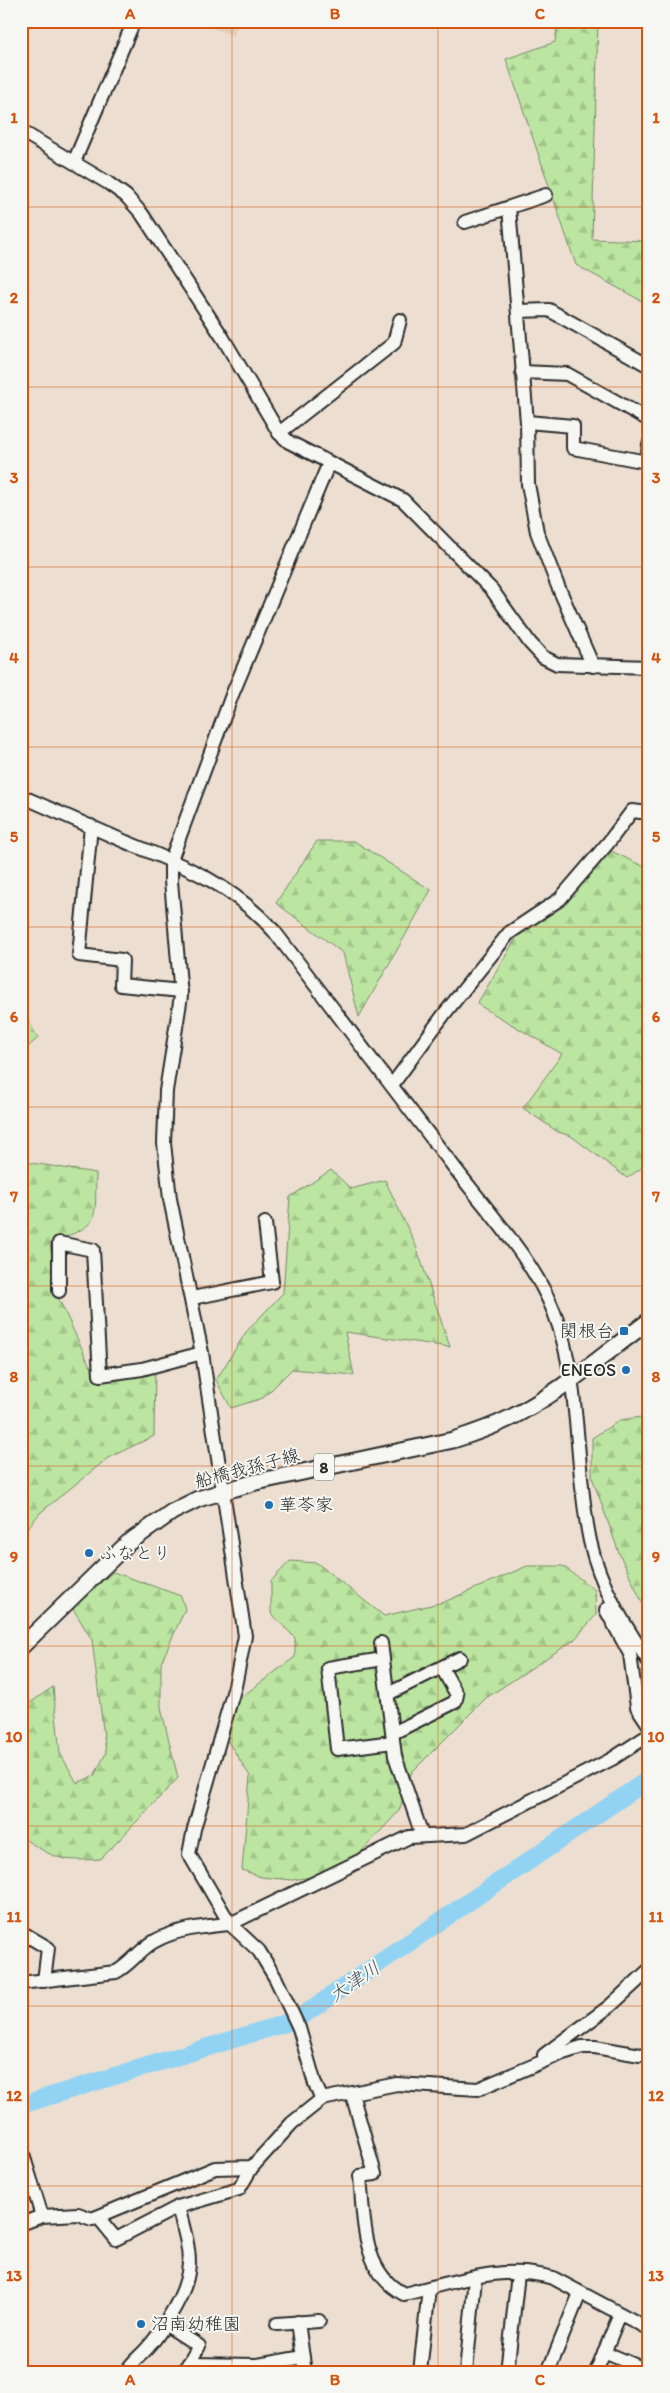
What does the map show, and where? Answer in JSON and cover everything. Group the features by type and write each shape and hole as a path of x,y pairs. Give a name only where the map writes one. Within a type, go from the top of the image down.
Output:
{"main road":[{"name":"船橋我孫子線","path":"21,1647 128,1543 172,1512 223,1490 453,1440 510,1418 570,1380 649,1321"}],"street":[{"path":"74,162 134,21"},
{"path":"21,131 108,183 126,196 142,214 223,338 279,433 289,442 403,500 492,590 530,643 543,657 557,664 649,667"},
{"path":"465,222 546,195"},
{"path":"510,208 527,422 528,484 537,532 557,584 593,666"},
{"path":"518,310 550,310 649,366"},
{"path":"279,433 394,343 400,320"},
{"path":"522,372 567,374 649,420"},
{"path":"527,422 573,426 573,448 647,462 649,445"},
{"path":"322,2098 315,2084 299,2028 276,1979 259,1951 230,1924 189,1854 194,1829 235,1686 245,1636 202,1353 192,1298 174,1223 164,1143 166,1091 178,1026 181,991 171,882 171,860 232,695 329,464"},
{"path":"21,796 171,860 212,880 235,894 256,912 274,931 510,1241 547,1296 562,1340 570,1380 584,1510 590,1543 598,1571 613,1605 649,1662"},
{"path":"392,1085 445,1013 510,933 560,899 608,843 632,811 649,813"},
{"path":"91,826 79,955 122,960 121,986 181,991"},
{"path":"192,1298 272,1282 265,1223"},
{"path":"59,1291 59,1243 93,1250 100,1375 142,1369 202,1353"},
{"path":"613,1605 606,1610 630,1654 638,1707 649,1725"},
{"path":"381,1643 393,1737 422,1835"},
{"path":"388,1694 460,1658"},
{"path":"383,1660 328,1668 337,1749 393,1737 455,1702 457,1695 442,1668"},
{"path":"21,1983 116,1972 155,1940 208,1926 230,1924 398,1842 422,1835 466,1834 612,1759 649,1736"},
{"path":"21,1932 48,1948 44,1981"},
{"path":"536,2064 547,2053 610,2006 649,1970"},
{"path":"98,2217 116,2239 178,2207 238,2189 243,2186 252,2167 292,2123 322,2098 352,2094 397,2084 478,2089 582,2047 595,2047 640,2055 649,2053"},
{"path":"352,2094 375,2174 360,2176 369,2252 386,2280 398,2290 404,2294 450,2282 498,2273 548,2277 649,2329"},
{"path":"21,2148 42,2216"},
{"path":"22,2224 42,2216 78,2214 92,2219 215,2168 252,2167"},
{"path":"126,2372 133,2360 150,2346 187,2283 190,2268 189,2247 178,2207"},
{"path":"508,2372 518,2274"},
{"path":"466,2372 475,2278"},
{"path":"420,2372 430,2288"},
{"path":"548,2372 580,2293"},
{"path":"596,2372 620,2314"},
{"path":"277,2324 319,2320"},
{"path":"298,2322 305,2372"},
{"path":"164,2324 200,2346 186,2368"},
{"path":"604,2352 649,2371"},
{"path":"186,2368 259,2368 303,2357"}],"shaded area":[{"path":"192,21 239,21 234,36"}],"green space":[{"path":"558,21 598,21 592,239 649,241 649,305 576,265 506,59 555,42"},
{"path":"317,841 354,841 431,890 359,1017 343,953 276,903"},
{"path":"611,851 649,869 649,1163 627,1178 571,1136 558,1132 523,1108 562,1054 477,1004 518,935 568,900"},
{"path":"21,1008 38,1038 21,1053"},
{"path":"25,1162 96,1173 94,1214 91,1221 78,1231 50,1243 57,1295 90,1366 155,1368 154,1436 108,1458 41,1512 21,1535 21,1174"},
{"path":"331,1170 351,1189 385,1180 416,1246 450,1347 345,1332 354,1375 292,1369 263,1398 231,1408 216,1380 246,1332 283,1293 290,1197"},
{"path":"649,1416 649,1617 619,1553 592,1477 592,1438 620,1420"},
{"path":"290,1561 317,1563 384,1616 444,1602 527,1566 563,1566 595,1590 596,1615 574,1640 486,1698 412,1772 399,1811 351,1863 324,1875 292,1880 261,1877 242,1870 250,1776 225,1737 236,1701 295,1657 295,1638 271,1613 271,1581"},
{"path":"113,1572 181,1596 185,1609 161,1663 161,1708 178,1778 101,1859 67,1859 42,1850 21,1837 21,1709 53,1687 60,1753 77,1783 94,1776 106,1753 92,1640 72,1607"}],"waterway":[{"name":"大津川","path":"21,2105 286,2023 303,2015 649,1779"}],"place":[{"name":"関根台","path":"624,1331"},
{"name":"ENEOS","path":"626,1370"},
{"name":"華苓家","path":"269,1505"},
{"name":"ふなとり","path":"89,1553"},
{"name":"沼南幼稚園","path":"141,2324"}]}
